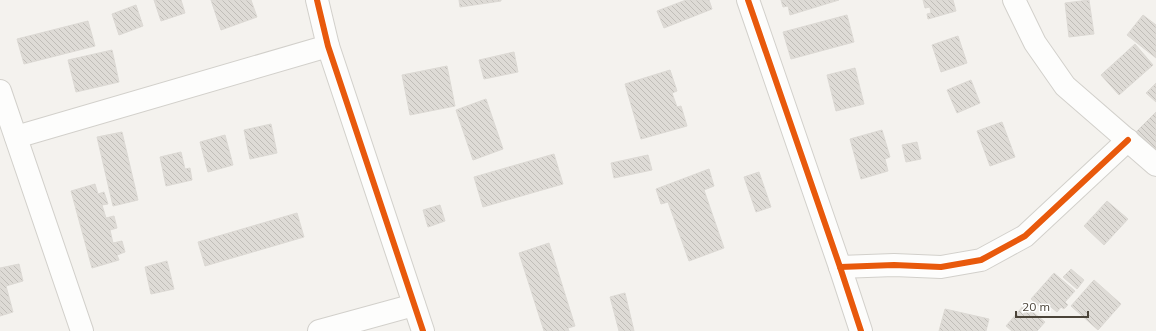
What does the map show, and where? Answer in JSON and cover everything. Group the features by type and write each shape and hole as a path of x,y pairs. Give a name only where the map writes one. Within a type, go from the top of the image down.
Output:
{"street":[{"path":"317,0 328,46 423,331"},
{"path":"748,0 861,331"},
{"path":"1014,0 1035,43 1065,86 1156,165"},
{"path":"16,137 328,46"},
{"path":"0,91 82,331"},
{"path":"840,267 894,265 941,266 981,260 1025,236 1128,140"},
{"path":"319,331 414,305"}],"building":[{"path":"154,0 181,0 185,13 161,21"},
{"path":"211,0 251,0 257,17 221,30"},
{"path":"459,0 501,0 501,1 460,7"},
{"path":"686,0 709,0 712,9 664,28 657,11"},
{"path":"781,0 839,0 790,15 788,6 783,7"},
{"path":"923,0 953,0 956,11 928,19 927,14 931,13 930,7 925,8"},
{"path":"1089,0 1094,34 1069,37 1065,3"},
{"path":"136,5 143,26 119,35 112,14"},
{"path":"847,15 854,42 791,59 783,32"},
{"path":"1143,15 1156,25 1156,58 1127,35"},
{"path":"88,21 95,46 24,64 17,39"},
{"path":"958,36 967,63 941,72 932,45"},
{"path":"1135,44 1153,65 1119,95 1101,75"},
{"path":"112,50 119,82 76,92 68,60"},
{"path":"514,52 518,72 484,79 479,60"},
{"path":"447,66 455,106 410,115 402,75"},
{"path":"855,68 864,104 836,111 827,75"},
{"path":"670,70 677,91 672,93 677,107 681,106 687,126 641,139 625,84"},
{"path":"971,80 980,103 957,113 947,90"},
{"path":"1156,83 1156,102 1146,93"},
{"path":"486,99 503,149 473,160 456,110"},
{"path":"1156,112 1156,151 1136,132"},
{"path":"1002,122 1015,157 990,166 977,131"},
{"path":"271,124 277,153 250,159 244,130"},
{"path":"882,130 890,157 885,159 888,171 861,179 850,139"},
{"path":"122,132 138,200 113,206 97,137"},
{"path":"225,135 233,165 208,172 200,142"},
{"path":"917,142 921,159 906,162 902,145"},
{"path":"181,152 185,169 190,168 192,180 166,186 160,157"},
{"path":"554,154 563,184 483,207 474,177"},
{"path":"648,155 652,170 614,178 611,163"},
{"path":"709,169 714,186 704,190 724,248 689,261 668,202 661,204 656,189"},
{"path":"759,172 771,207 756,212 744,177"},
{"path":"95,184 98,194 104,192 108,204 102,205 106,218 114,216 117,228 110,230 113,243 122,241 125,252 117,255 119,260 92,268 71,191"},
{"path":"1107,201 1128,219 1104,245 1084,226"},
{"path":"440,205 445,221 428,227 423,210"},
{"path":"297,213 304,237 205,266 198,242"},
{"path":"549,243 575,326 568,328 569,331 544,331 519,253"},
{"path":"167,261 174,289 151,294 145,267"},
{"path":"19,264 23,281 6,286 13,312 0,316 0,268"},
{"path":"1071,269 1084,280 1077,289 1063,277"},
{"path":"1054,273 1075,291 1065,302 1068,305 1064,309 1061,307 1057,312 1051,307 1047,313 1031,299"},
{"path":"1094,280 1121,304 1098,330 1071,306"},
{"path":"625,293 634,331 619,331 610,297"},
{"path":"1024,305 1045,322 1037,331 1012,331 1006,326"},
{"path":"945,309 989,319 986,331 939,331"}],"cycle path":[{"path":"317,0 328,46 423,331"},
{"path":"748,0 861,331"},
{"path":"840,267 894,265 941,267 981,260 1025,236 1128,140"}]}
